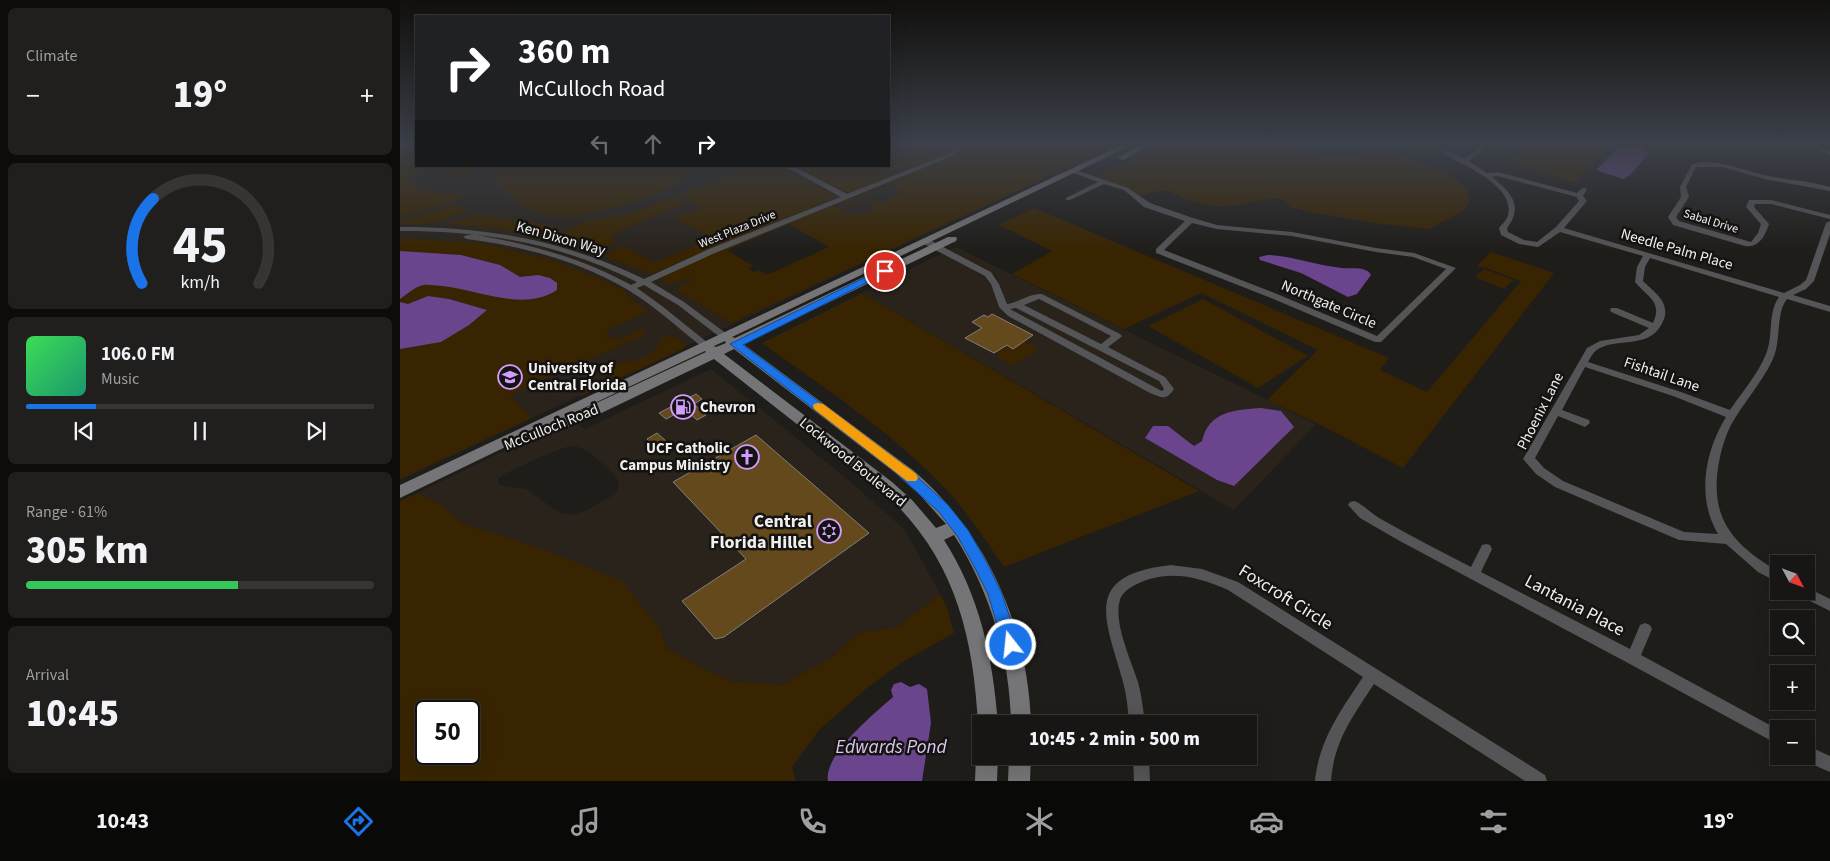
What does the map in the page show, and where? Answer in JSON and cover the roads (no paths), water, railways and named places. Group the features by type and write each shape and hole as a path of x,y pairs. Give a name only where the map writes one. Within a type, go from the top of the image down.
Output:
{"main road":[{"name":"McCulloch Road","path":"466,460 586,415 730,340 930,244 1054,180"},
{"name":"McCulloch Road","path":"930,244 1072,180"},
{"name":"Lockwood Boulevard","path":"730,340 925,489 957,526 974,551 1002,613 1011,645 1020,715"},
{"name":"McCulloch Road","path":"400,492 560,414 711,350"},
{"name":"Lockwood Boulevard","path":"711,350 878,479 905,503 934,537 956,574 967,600 982,656 987,715"},
{"path":"787,409 800,406 809,409 837,430 854,434"},
{"path":"560,414 586,415"},
{"path":"801,420 814,422 848,448 871,446"},
{"path":"934,537 957,526"},
{"path":"986,781 987,765"},
{"path":"1019,781 1020,765"}],"street":[{"path":"816,180 847,196"},
{"name":"West Plaza Drive","path":"631,288 712,251 886,180"},
{"name":"Northgate Circle","path":"1098,180 1126,189 1146,205 1217,227 1292,234 1376,250 1414,255 1452,268 1378,340 1274,296 1159,251 1190,220"},
{"path":"1492,180 1504,193 1511,209 1512,216 1503,228 1504,233 1508,237 1522,242 1538,245 1559,229 1583,201 1579,196 1522,180"},
{"name":"Sabal Drive","path":"1687,180 1683,188 1685,197 1672,217 1676,223 1748,244 1753,244 1762,234 1765,224 1750,207 1752,202 1770,202 1830,217"},
{"name":"Sabal Drive","path":"1786,180 1830,189"},
{"path":"1068,199 1102,182"},
{"path":"1579,196 1584,190"},
{"path":"1770,574 1726,539 1716,518 1710,492 1716,448 1720,435 1771,354 1776,335 1778,308 1786,295 1804,288 1810,281 1830,223"},
{"name":"Ken Dixon Way","path":"400,228 474,231 542,243 593,259 643,282 687,308 730,340"},
{"name":"Needle Palm Place","path":"1559,229 1830,309"},
{"name":"Ken Dixon Way","path":"400,234 466,237 521,247 562,258 631,288 711,350"},
{"path":"930,244 988,274 995,283 1003,308 1011,314 1159,393 1164,395 1169,389 1162,379 1017,305"},
{"path":"1614,310 1654,327 1659,320 1661,310 1659,302 1639,282 1638,273 1643,261 1649,255"},
{"path":"1003,308 1017,305 1039,296 1117,336 1101,348"},
{"name":"Phoenix Lane","path":"1654,327 1644,336 1600,342 1590,350 1530,459 1540,471 1558,484 1683,536 1726,539"},
{"name":"Fishtail Lane","path":"1582,363 1677,394 1732,416"},
{"path":"1555,411 1585,423"},
{"name":"Lantania Place","path":"1354,506 1364,515 1402,537 1633,658 1770,733"},
{"path":"1474,574 1486,549"},
{"name":"Foxcroft Circle","path":"1137,715 1133,692 1112,619 1112,600 1122,587 1138,578 1162,570 1187,570 1210,576 1233,586 1539,781"},
{"path":"1815,597 1830,605"},
{"path":"1633,658 1645,629"},
{"path":"1323,781 1323,768 1332,738 1372,675"},
{"path":"1815,756 1830,764"},
{"path":"1141,765 1142,781"}],"water":[{"path":"400,251 461,255 500,265 520,277 538,275 550,278 557,283 557,290 544,296 530,299 515,299 501,298 457,288 423,285 400,299"},
{"path":"1268,255 1333,267 1362,269 1371,275 1357,294 1348,297 1301,273 1260,260 1259,257"},
{"path":"428,296 449,299 487,310 469,325 441,342 400,349 400,302 408,304"},
{"path":"1261,408 1281,411 1294,427 1234,486 1217,480 1145,438 1153,426 1168,426 1194,446 1202,441 1210,423 1224,414 1232,411"},
{"name":"Edwards Pond","path":"901,682 910,687 919,684 927,689 931,723 922,781 828,781 829,771 842,747 863,724 893,697 891,690 894,684"}],"place":[{"name":"University of Central Florida","path":"510,377"},
{"name":"Chevron","path":"683,407"},
{"name":"UCF Catholic Campus Ministry","path":"747,457"},
{"name":"Central Florida Hillel","path":"829,531"}]}
